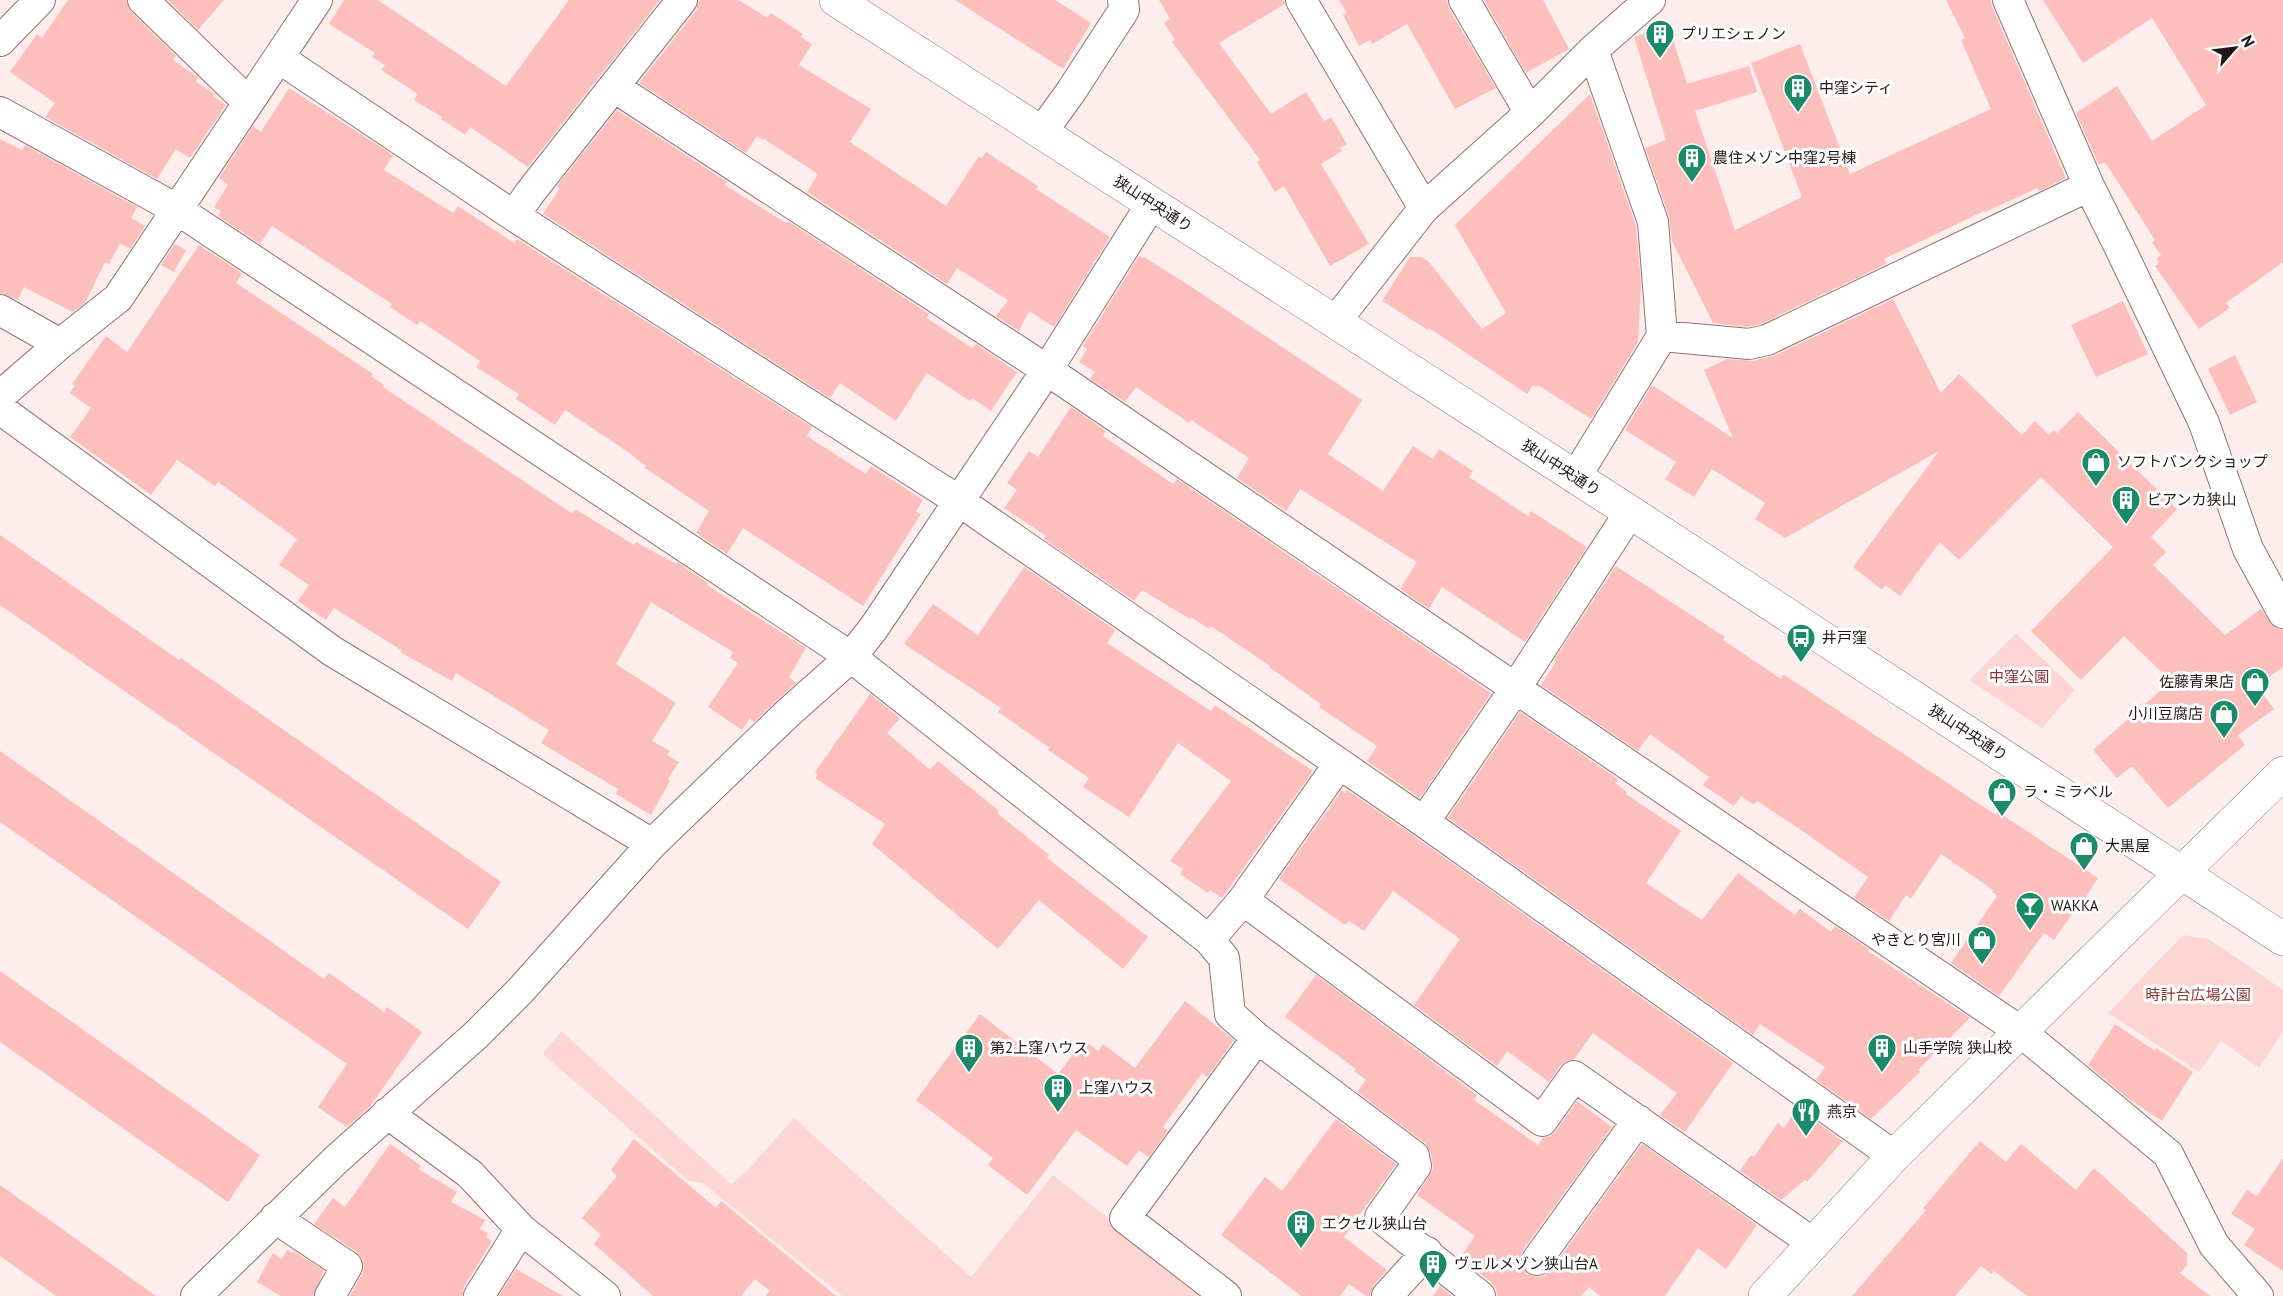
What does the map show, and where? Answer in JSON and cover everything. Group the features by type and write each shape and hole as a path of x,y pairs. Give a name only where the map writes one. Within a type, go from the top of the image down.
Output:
{"street":[{"path":"0,40 40,0"},
{"path":"143,0 248,102"},
{"path":"0,396 118,298 316,0"},
{"path":"514,216 682,0"},
{"name":"狭山中央通り","path":"836,0 1630,512 2283,939"},
{"path":"1041,133 1124,10 1122,0"},
{"path":"1301,0 1424,208"},
{"path":"1464,0 1530,113"},
{"path":"1335,322 1424,208 1530,113 1593,50 1650,0"},
{"path":"2008,0 2089,186 2204,423 2248,549 2283,613"},
{"path":"1575,478 1662,336 1653,222 1593,50"},
{"path":"279,58 514,216 959,501 1424,822 1894,1156"},
{"path":"614,87 1047,370 2020,1031 2168,1154 2214,1245 2258,1296"},
{"path":"0,112 178,210 851,657 1209,940 1224,958 1230,1014 1257,1038 1414,1156 1416,1166 1380,1216 1480,1296"},
{"path":"1662,336 1749,344 1767,340 2089,186"},
{"path":"196,1296 387,1113 476,1035 520,991 652,844 788,713 851,657 873,629 1047,370 1152,203"},
{"path":"0,310 60,344"},
{"path":"0,409 332,651 652,844"},
{"path":"1424,822 1630,512"},
{"path":"1209,940 1243,900 1340,764"},
{"path":"1765,1296 1894,1156 2283,773"},
{"path":"1243,900 1542,1121 1574,1076 1813,1243"},
{"path":"1227,1296 1125,1218 1257,1038"},
{"path":"387,1113 470,1174 521,1229 605,1296"},
{"path":"1538,1260 1638,1120"},
{"path":"275,1218 347,1266 330,1296"},
{"path":"479,1296 521,1229"},
{"path":"1387,1296 1427,1252"}],"green space":[{"name":"中窪公園","path":"2016,633 2075,690 2042,728 1969,680"},
{"name":"時計台広場公園","path":"2183,935 2209,939 2283,990 2283,1032 2259,1068 2221,1041 2199,1072 2108,1013"},
{"path":"561,1031 731,1184 747,1171 794,1118 971,1277 1053,1175 1207,1296 842,1296 703,1183 689,1181 543,1054"}],"building":[{"path":"68,0 126,0 131,12 176,56 173,60 198,77 196,82 215,94 213,96 226,105 190,158 176,149 157,179 45,117 55,103 10,72 37,34 42,38"},
{"path":"168,0 224,0 198,30"},
{"path":"344,0 378,0 506,86 569,0 660,0 528,167 470,127 465,135 441,119 442,117 414,100 418,94 381,70 385,65 372,57 375,53 329,24"},
{"path":"699,0 739,0 767,18 771,13 803,34 801,37 812,44 799,65 871,109 850,142 946,206 979,156 982,158 986,152 1038,186 1036,189 1110,237 1054,327 1029,311 1019,331 996,316 1008,300 957,268 947,284 807,192 818,174 757,136 746,153 639,83 696,11"},
{"path":"955,0 1055,0 1091,23 1063,69"},
{"path":"1159,0 1284,0 1285,4 1219,43 1271,114 1306,92 1324,121 1331,117 1347,144 1340,148 1342,151 1321,164 1369,244 1330,266 1284,186 1275,192 1257,162 1260,160 1172,42 1175,40 1164,23 1170,19"},
{"path":"1339,0 1447,0 1449,9 1496,88 1455,109 1407,24 1372,44 1370,40 1359,46 1343,15 1347,13"},
{"path":"1484,0 1543,0 1569,49 1526,73"},
{"path":"1946,0 1991,0 2066,178 2039,191 2037,188 1984,211 1884,259 1886,264 1761,324 1748,327 1713,323 1672,241 1669,216 1645,148 1666,140 1634,37 1669,26 1687,84 1749,66 1757,92 1695,111 1735,230 1802,197 1751,63 1800,44 1850,174 1991,109 1961,40 1965,38"},
{"path":"2043,0 2283,0 2283,262 2226,303 2230,308 2199,329 2155,266 2159,263 2156,259 2161,255 2152,243 2155,240 2105,162 2099,165 2076,113 2117,86 2152,141 2206,105 2152,18 2083,63"},
{"path":"289,88 393,155 384,170 453,213 458,206 514,243 517,239 812,427 807,436 866,474 871,466 923,500 916,511 921,514 863,606 743,528 727,554 696,533 709,511 565,410 555,425 516,399 519,394 476,367 480,361 420,321 417,325 390,307 392,304 272,226 260,244 218,216 221,211 214,207 228,185 219,178 253,126 261,132"},
{"path":"1590,94 1636,226 1641,283 1638,342 1591,419 1538,385 1536,387 1533,385 1527,394 1429,328 1428,330 1382,301 1410,257 1422,257 1429,262 1482,329 1506,313 1455,225"},
{"path":"617,110 727,182 725,185 786,223 788,221 929,314 927,318 972,348 976,344 1017,372 991,411 972,398 970,401 927,373 896,421 840,383 830,398 543,214 560,188 557,186"},
{"path":"0,139 22,150 25,145 137,207 131,218 145,226 130,249 120,243 109,264 105,262 85,303 73,312 24,287 18,300 0,293"},
{"path":"175,244 186,250 174,272 161,265"},
{"path":"199,245 242,273 236,283 373,374 371,376 384,385 383,387 573,514 575,509 634,545 636,542 676,564 677,562 708,583 707,585 806,648 789,677 796,683 754,722 750,718 742,730 708,707 738,663 730,658 733,652 651,602 616,664 676,703 652,741 670,751 667,755 679,762 651,815 616,794 618,789 541,743 549,730 456,673 452,681 400,652 401,650 334,608 326,620 298,601 309,585 279,565 297,539 218,482 215,486 177,460 151,495 70,437 91,408 70,393 75,385 72,384 106,336 127,352"},
{"path":"1139,256 1187,284 1362,400 1328,454 1383,491 1413,446 1433,459 1439,449 1473,471 1469,477 1528,516 1531,511 1587,547 1525,642 1442,587 1429,609 1400,589 1417,562 1300,489 1286,511 1237,478 1249,458 1191,420 1189,423 1136,387 1125,402 1090,379 1095,372 1079,362 1087,349 1083,346"},
{"path":"1893,299 1941,393 1959,374 2022,435 2035,421 2049,435 2054,430 2057,433 2078,412 2177,509 2151,537 2166,552 2153,565 2225,635 2261,609 2274,627 2283,630 2283,667 2257,686 2274,709 2238,735 2245,745 2168,808 2132,766 2117,778 2093,750 2171,681 2124,636 2081,680 2031,631 2113,547 2041,477 1959,560 1940,542 1900,596 1885,585 1882,590 1853,567 1939,451 1785,538 1755,519 1765,503 1712,469 1694,497 1665,479 1676,462 1625,430 1652,385 1733,438 1704,370 1727,359 1752,361 1774,356"},
{"path":"2123,301 2148,354 2096,377 2071,325"},
{"path":"2235,355 2257,402 2230,415 2208,369"},
{"path":"1071,407 1106,431 1103,436 1173,484 1177,479 1491,693 1420,798 1367,761 1377,746 1319,707 1321,704 1270,666 1211,626 1209,629 1142,590 1134,601 1044,539 1046,536 1004,508 1017,490 1007,483 1029,451 1038,457"},
{"path":"0,535 179,660 181,658 501,882 468,929 0,605"},
{"path":"1616,566 1725,637 1723,640 1781,679 1783,675 1786,676 1996,815 1998,812 2098,878 2054,940 2044,933 1999,996 1951,963 1997,896 1992,892 1993,890 1941,854 1911,899 1906,895 1889,921 1854,898 1868,877 1798,828 1757,801 1754,805 1741,796 1734,806 1703,785 1709,777 1650,734 1638,751 1541,685 1556,662 1554,660"},
{"path":"1024,567 1115,630 1107,643 1211,711 1215,705 1313,771 1222,898 1210,890 1208,893 1180,874 1183,869 1170,861 1231,781 1178,743 1129,817 1083,787 1089,778 998,712 1001,708 904,644 933,604 978,635"},
{"path":"870,694 900,718 887,733 930,770 938,761 1049,855 1047,858 1148,937 1123,969 1039,900 998,949 872,844 885,824 815,778 818,775 815,772"},
{"path":"1520,712 1618,779 1615,783 1627,792 1626,794 1681,831 1646,883 1702,920 1738,873 1795,915 1800,909 1831,932 1835,926 1869,949 1868,951 1970,1018 1918,1070 1920,1072 1871,1119 1816,1080 1825,1067 1760,1024 1753,1035 1448,818"},
{"path":"0,751 324,979 329,973 384,1012 387,1007 422,1032 369,1108 347,1127 318,1107 347,1064 0,822"},
{"path":"1342,790 1345,793 1347,790 1414,836 1733,1063 1685,1132 1660,1115 1677,1093 1593,1033 1574,1059 1560,1066 1549,1082 1507,1051 1497,1066 1414,1005 1460,939 1393,891 1364,931 1349,921 1345,925 1279,879"},
{"path":"0,971 260,1155 228,1202 0,1042"},
{"path":"1316,975 1477,1095 1474,1100 1538,1145 1543,1138 1556,1131 1577,1101 1612,1127 1523,1250 1520,1258 1521,1267 1527,1274 1536,1277 1544,1276 1551,1270 1642,1144 1757,1225 1726,1269 1698,1248 1665,1296 1600,1296 1589,1287 1581,1296 1497,1296 1496,1289 1491,1282 1460,1258 1475,1236 1417,1195 1433,1169 1431,1153 1425,1143 1357,1092 1366,1080 1354,1071 1356,1069 1285,1017"},
{"path":"1185,1001 1234,1040 1207,1077 1202,1073 1163,1127 1168,1131 1149,1157 1139,1150 1127,1166 1076,1130 1027,1195 988,1165 993,1158 916,1100 980,1014 1058,1074 1084,1040 1098,1051 1103,1044 1135,1068"},
{"path":"2115,1024 2193,1072 2162,1121 2126,1097 2088,1065"},
{"path":"1797,1108 1843,1141 1807,1182 1805,1180 1781,1200 1740,1171 1751,1155 1754,1157 1778,1123 1784,1128"},
{"path":"1336,1119 1396,1164 1344,1237 1387,1270 1374,1285 1370,1296 1366,1296 1349,1284 1340,1296 1301,1296 1221,1235 1265,1177 1282,1191"},
{"path":"634,1139 716,1208 721,1201 836,1296 766,1296 770,1291 755,1279 741,1296 653,1296 594,1244 601,1235 582,1218 617,1176 611,1170"},
{"path":"1980,1141 2006,1162 2021,1144 2076,1190 2094,1168 2187,1253 2187,1265 2180,1273 2210,1296 2027,1296 1994,1271 1991,1274 1981,1266 1955,1296 1852,1296 1922,1215 1926,1210 1923,1208"},
{"path":"390,1144 421,1166 418,1169 457,1192 451,1202 485,1220 480,1229 488,1233 486,1237 492,1241 464,1287 462,1296 350,1296 362,1274 364,1267 362,1259 357,1252 314,1224 333,1198 345,1207"},
{"path":"2283,1158 2283,1271 2244,1245 2255,1229 2231,1214 2247,1190 2257,1196"},
{"path":"0,1185 156,1296 56,1296 0,1256"},
{"path":"287,1250 293,1253 294,1251 324,1271 313,1296 281,1296 257,1282 273,1253 282,1259"},
{"path":"516,1269 563,1296 499,1296"},
{"path":"1440,1286 1452,1296 1433,1296"}],"place":[{"name":"プリエシェノン","path":"1660,60"},
{"name":"中窪シティ","path":"1798,114"},
{"name":"農住メゾン中窪2号棟","path":"1692,184"},
{"name":"ソフトバンクショップ","path":"2096,488"},
{"name":"ビアンカ狭山","path":"2126,526"},
{"name":"井戸窪","path":"1801,664"},
{"name":"佐藤青果店","path":"2255,708"},
{"name":"小川豆腐店","path":"2224,740"},
{"name":"ラ・ミラベル","path":"2002,818"},
{"name":"大黒屋","path":"2084,872"},
{"name":"WAKKA","path":"2030,932"},
{"name":"やきとり宮川","path":"1982,966"},
{"name":"第2上窪ハウス","path":"969,1074"},
{"name":"山手学院 狭山校","path":"1882,1074"},
{"name":"上窪ハウス","path":"1058,1114"},
{"name":"燕京","path":"1806,1138"},
{"name":"エクセル狭山台","path":"1301,1250"},
{"name":"ヴェルメゾン狭山台A","path":"1433,1290"}]}
